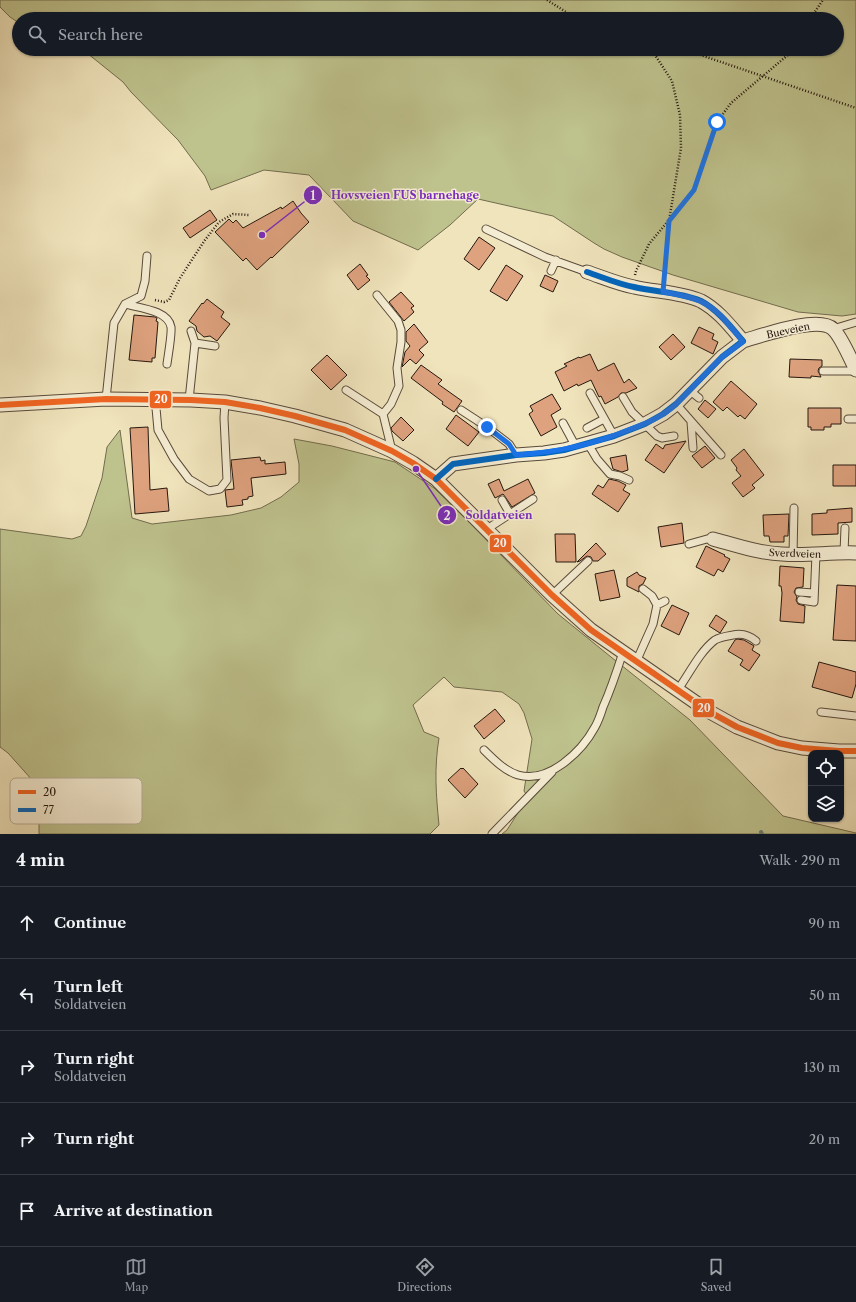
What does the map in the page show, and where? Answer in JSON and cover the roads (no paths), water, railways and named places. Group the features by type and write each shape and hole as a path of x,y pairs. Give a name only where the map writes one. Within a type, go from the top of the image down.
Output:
{"street":[{"path":"587,272 633,287 701,301 729,324 743,342"},
{"name":"Bueveien","path":"436,479 453,464 516,455 544,453 614,436 645,424 694,394 722,357 743,342 772,332 802,325 826,326 833,329"},
{"path":"833,329 844,346 856,371"},
{"path":"0,405 106,399 157,399 225,402 295,416 344,430 392,451 436,479 552,596 591,630 677,691 708,711 737,726 778,743 802,748 856,751"},
{"name":"Sverdveien","path":"712,539 736,550 793,554 850,552"}],"lane":[{"path":"486,229 518,244 587,272"},
{"path":"106,399 114,323 125,304 141,296 145,281 147,256"},
{"path":"551,271 556,260"},
{"path":"377,295 398,321 401,330 398,368 399,386 391,404 383,414"},
{"path":"125,304 157,312 167,318 171,327 167,364"},
{"path":"833,329 856,322"},
{"path":"189,400 195,343 191,331"},
{"path":"195,343 215,346"},
{"path":"823,371 856,371"},
{"path":"346,390 383,414 392,451"},
{"path":"590,393 614,436"},
{"path":"624,397 632,412 657,436 662,438 674,436"},
{"path":"157,399 156,408 158,430 174,459 189,479 209,491 220,490 227,480 224,418 225,402"},
{"path":"676,404 721,455"},
{"path":"461,410 509,444 516,455"},
{"path":"587,428 604,419"},
{"path":"848,419 856,419"},
{"path":"691,422 693,448"},
{"path":"563,423 610,474 629,480"},
{"path":"487,529 533,499"},
{"path":"502,500 510,514"},
{"path":"793,554 794,508"},
{"path":"845,528 850,552"},
{"path":"689,544 712,539"},
{"path":"801,600 814,602 816,554"},
{"path":"552,596 588,561"},
{"path":"636,662 653,624 657,605 652,596 642,589"},
{"path":"799,592 814,593"},
{"path":"657,605 665,601"},
{"path":"677,691 700,657 709,645 716,639 738,634 750,636 756,641"},
{"path":"492,834 555,769 581,748 595,727 613,683 623,652"},
{"path":"821,712 856,716"},
{"path":"484,750 499,765 517,775 529,777 543,775 555,769"}],"place":[{"name":"Hovsveien FUS barnehage","path":"262,235"},
{"name":"Soldatveien","path":"416,469"}]}
